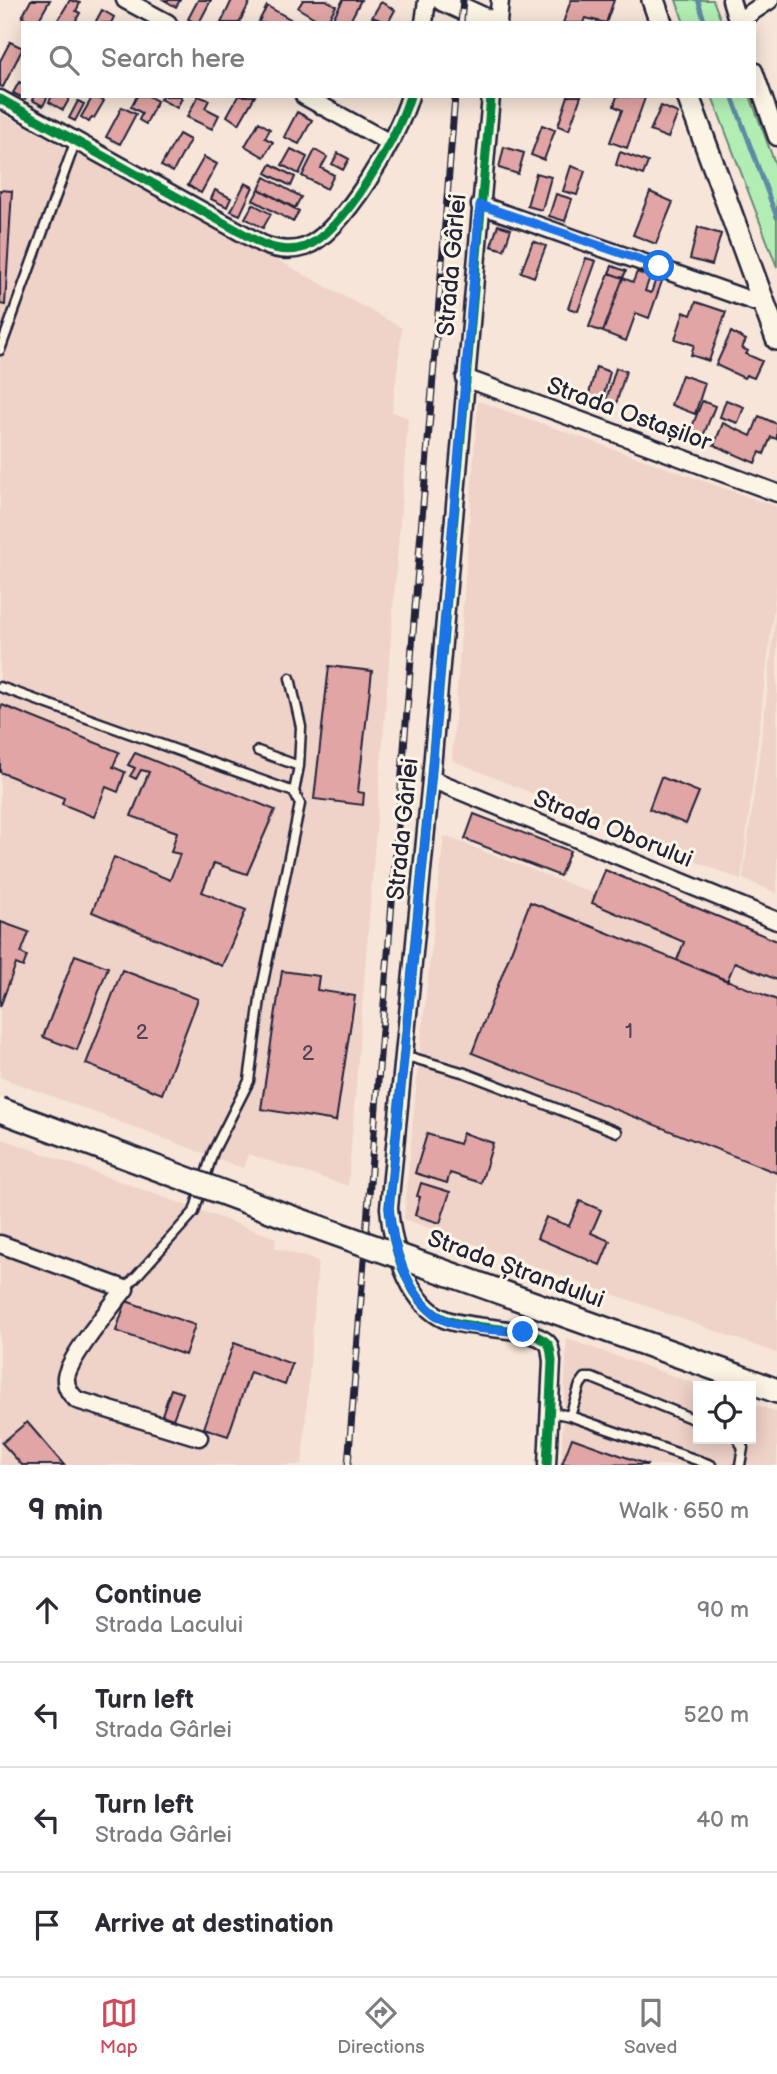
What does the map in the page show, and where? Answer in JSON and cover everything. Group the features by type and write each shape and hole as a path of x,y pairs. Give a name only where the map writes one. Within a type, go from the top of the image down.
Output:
{"main road":[{"name":"Strada Ștrandului","path":"0,1110 777,1391"}],"street":[{"path":"125,0 164,21"},
{"path":"424,21 427,0"},
{"path":"443,0 489,21"},
{"path":"498,21 500,0"},
{"path":"653,0 660,21"},
{"path":"730,0 737,21"},
{"path":"738,21 770,0"},
{"path":"756,77 777,137"},
{"path":"308,98 390,143"},
{"path":"0,99 262,244 285,250 306,246 326,232 348,210 390,143 409,98"},
{"name":"Strada Gârlei","path":"491,98 431,779 389,1208 391,1232 404,1275 438,1317 460,1325 523,1332 537,1336 548,1344 552,1361 547,1465"},
{"path":"689,98 777,339"},
{"path":"480,205 764,305"},
{"name":"Strada Ostașilor","path":"465,378 777,493"},
{"name":"Strada Oborului","path":"431,779 777,921"},
{"path":"0,1244 125,1289 92,1332 68,1370 66,1386 70,1394 77,1400 199,1437"}],"lane":[{"path":"0,350 76,140"},
{"path":"290,678 301,727 299,766 293,792"},
{"path":"0,687 293,792 300,804 261,992 249,1081 214,1152 194,1212 125,1289"},
{"path":"258,751 299,766"},
{"path":"403,1055 465,1073 617,1132"},
{"path":"570,1416 580,1385 585,1378 592,1378 693,1419"},
{"path":"550,1412 570,1416 711,1465"},
{"path":"740,1465 743,1448 741,1444"}],"shaded area":[{"path":"0,113 402,328 392,412 408,418 348,1186 248,1154 243,1168 0,1077"},
{"path":"478,401 777,507 777,580 741,880 452,760"},
{"path":"777,600 777,893 743,879"},
{"path":"444,836 595,894 777,941 777,1353 404,1219"},
{"path":"0,1138 276,1238 275,1248 318,1261 302,1465 0,1465"},
{"path":"567,1339 693,1383 693,1444 756,1444 756,1405 777,1412 777,1465 561,1465"}],"green space":[{"path":"676,0 713,0 721,21 683,21"},
{"path":"713,98 751,98 777,169 777,267"}],"building":[{"path":"31,0 50,0 38,21 22,17"},
{"path":"70,0 80,3 76,11 80,13 77,21 57,21"},
{"path":"164,0 180,0 176,7"},
{"path":"198,0 211,0 200,21 188,19"},
{"path":"232,0 251,0 240,21 222,21"},
{"path":"303,0 326,0 336,6 327,21 320,21 298,8"},
{"path":"343,0 361,0 350,21 332,20"},
{"path":"571,0 614,0 607,21 585,18 584,21 564,21"},
{"path":"381,2 395,10 389,21 372,17"},
{"path":"267,6 290,19 289,21 259,21"},
{"path":"102,10 114,17 112,21 96,21"},
{"path":"10,42 21,47 3,87 0,86 0,61"},
{"path":"19,82 21,83 21,97 13,93"},
{"path":"33,98 47,98 43,106 32,100"},
{"path":"51,98 70,98 63,110 49,102"},
{"path":"92,98 104,101 89,122 81,117"},
{"path":"136,98 152,98 157,101 146,124 139,120 142,113 131,107"},
{"path":"161,98 182,98 177,108"},
{"path":"197,98 209,100 205,108 219,115 212,129 187,117"},
{"path":"237,98 254,98 239,124 227,116"},
{"path":"567,98 580,98 569,130 558,126"},
{"path":"616,98 645,98 627,148 610,142 622,110 614,106"},
{"path":"78,101 84,104 75,121 69,118"},
{"path":"661,106 678,113 668,138 650,131"},
{"path":"122,107 136,114 120,144 106,137"},
{"path":"297,112 312,120 299,144 284,137"},
{"path":"259,122 270,129 265,138 273,142 264,157 245,146"},
{"path":"542,125 555,130 544,160 531,155"},
{"path":"179,134 190,140 173,172 161,166"},
{"path":"504,147 524,153 518,174 499,168"},
{"path":"291,149 307,157 299,174 282,165"},
{"path":"315,150 327,157 321,168 334,175 327,189 302,176"},
{"path":"620,152 648,162 643,175 616,165"},
{"path":"338,153 349,159 343,170 332,164"},
{"path":"204,157 217,164 201,193 188,185"},
{"path":"271,164 295,177 291,186 266,173"},
{"path":"571,166 585,171 577,195 563,191"},
{"path":"536,173 551,177 542,210 527,206"},
{"path":"265,177 301,197 295,208 259,189"},
{"path":"245,183 253,187 240,215 231,211"},
{"path":"259,189 299,211 293,222 253,200"},
{"path":"0,190 12,191 5,305 0,304"},
{"path":"215,190 231,198 227,207 211,199"},
{"path":"650,192 673,202 656,244 633,235"},
{"path":"556,194 572,199 565,221 549,216"},
{"path":"253,204 271,214 263,228 245,218"},
{"path":"498,225 511,229 504,250 491,246"},
{"path":"698,227 721,234 712,265 690,259"},
{"path":"533,241 546,246 534,277 521,272"},
{"path":"586,258 596,261 578,311 568,308"},
{"path":"612,266 626,271 623,278 609,273"},
{"path":"637,272 650,277 645,291 651,293 656,279 662,281 649,318 636,313 626,341 603,332 623,278 633,282"},
{"path":"609,273 623,278 603,332 589,327"},
{"path":"696,302 726,312 709,361 691,355 694,345 675,339 684,312 691,315"},
{"path":"731,332 746,340 742,348 748,351 746,354 762,361 754,378 746,375 744,378 716,365"},
{"path":"596,367 610,372 600,409 586,405"},
{"path":"616,368 626,371 613,414 603,410"},
{"path":"682,375 705,383 695,414 671,405"},
{"path":"726,400 744,407 738,423 720,417"},
{"path":"702,401 715,406 700,444 687,440"},
{"path":"759,416 777,424 777,439 771,437 764,454 760,452 755,463 714,445 723,423 751,436"},
{"path":"329,666 372,671 358,792 364,793 363,805 314,799"},
{"path":"2,705 119,752 113,767 125,772 118,792 106,787 94,817 62,804 64,798 0,772"},
{"path":"135,753 275,810 247,874 214,863 202,892 246,910 222,966 92,912 114,857 170,880 180,854 171,852 177,832 131,816 149,772 141,770 136,779 130,776 135,768 128,765"},
{"path":"661,777 699,792 686,824 649,809"},
{"path":"474,814 570,851 560,876 465,839"},
{"path":"605,870 777,941 777,980 735,962 727,981 677,960 684,942 592,903"},
{"path":"530,902 777,1000 777,1173 472,1053"},
{"path":"1,922 29,932 21,953 27,956 23,967 16,964 0,1007"},
{"path":"75,955 108,967 77,1050 43,1037"},
{"path":"122,970 198,999 162,1094 86,1064"},
{"path":"282,971 319,976 317,990 355,996 336,1121 261,1109"},
{"path":"463,1133 493,1143 481,1183 450,1173 447,1183 415,1173 427,1134 459,1144"},
{"path":"421,1183 450,1192 440,1223 415,1215"},
{"path":"580,1201 601,1210 591,1233 610,1241 600,1265 537,1238 546,1217 569,1226"},
{"path":"126,1301 195,1325 185,1355 116,1331"},
{"path":"234,1343 292,1364 285,1385 250,1372 228,1436 204,1428"},
{"path":"171,1389 183,1393 173,1419 162,1415"},
{"path":"27,1422 64,1465 22,1465 2,1443"},
{"path":"572,1438 648,1465 562,1464"}],"waterway":[{"path":"698,0 704,21"},
{"path":"733,98 777,218"}],"railway":[{"path":"461,21 463,0"},
{"path":"348,1465 455,98"}],"cycle path":[{"path":"0,99 262,244 288,250 305,247 321,237 353,203 382,157 409,98"},
{"path":"491,98 431,779 389,1208 393,1238 403,1269 418,1297 428,1308 451,1321 530,1334 549,1345 552,1361 547,1465"}],"route":[{"path":"523,1332 460,1325 438,1317 404,1275 391,1232 389,1208 431,779 480,205 659,266"}]}
